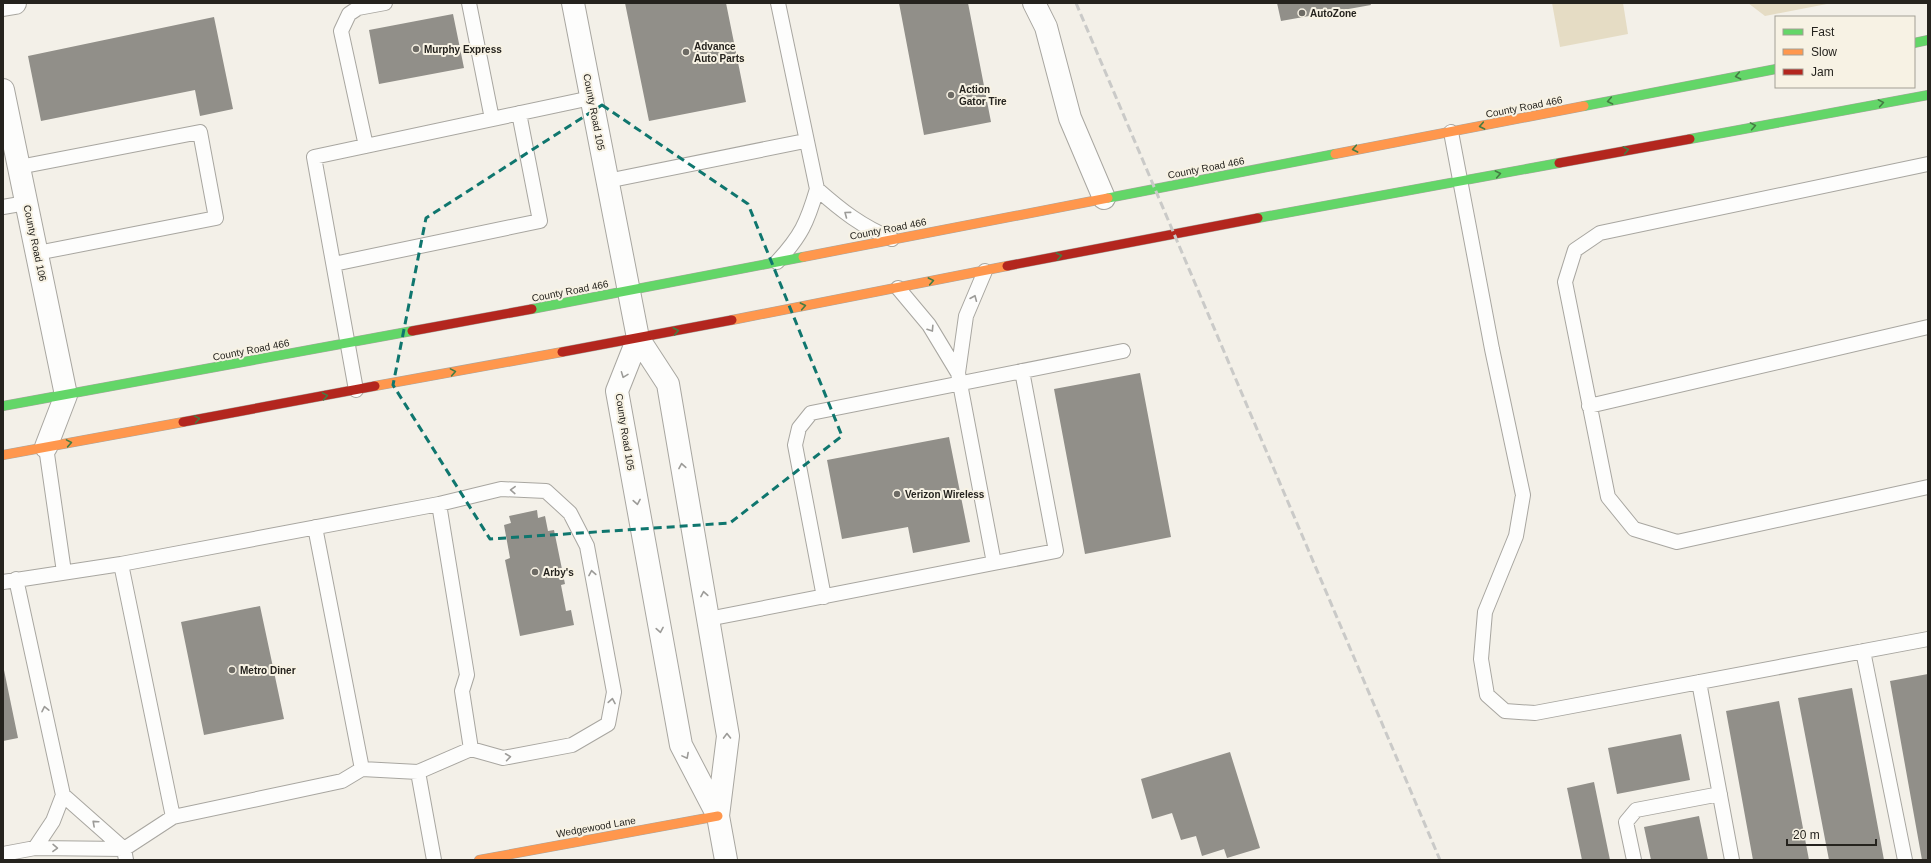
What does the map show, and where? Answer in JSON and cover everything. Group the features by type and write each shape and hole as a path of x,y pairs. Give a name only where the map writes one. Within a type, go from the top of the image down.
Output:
{"main road":[{"path":"1915,43 1928,40"},
{"name":"County Road 466","path":"3,406 628,291 1775,69"},
{"path":"3,455 638,338 1188,231 1928,95"},
{"name":"Wedgewood Lane","path":"479,860 718,816"}],"street":[{"path":"3,5 15,3"},
{"name":"County Road 105","path":"573,3 638,338 668,384 728,736 718,816"},
{"path":"1034,3 1046,27 1070,118 1104,198"},
{"name":"County Road 106","path":"3,90 66,395"},
{"name":"County Road 105","path":"638,338 617,391 681,745 718,816 726,860"},
{"path":"46,447 66,395"}],"lane":[{"path":"366,146 341,31 349,14 358,8 385,3"},
{"path":"469,3 492,119"},
{"path":"777,262 794,244 807,221 816,189 778,3"},
{"path":"356,390 314,157 591,98"},
{"path":"334,264 540,221 519,113"},
{"path":"19,167 200,132 216,218 37,252"},
{"path":"1451,132 1459,181 1523,494 1516,536 1485,612 1481,659 1487,695 1505,711 1535,713 1928,639"},
{"path":"607,181 806,141"},
{"path":"1928,164 1600,233 1575,250 1565,282 1608,497 1634,529 1677,542 1928,487"},
{"path":"816,189 846,214 869,229 893,240"},
{"path":"3,207 26,203"},
{"path":"986,271 966,316 959,378 994,563"},
{"path":"898,288 929,325 959,378"},
{"path":"1589,406 1928,327"},
{"path":"824,597 795,445 799,428 811,412 959,378 1022,371 1124,351"},
{"path":"708,619 1056,551 1022,371"},
{"path":"46,447 64,572"},
{"path":"3,854 35,848 125,854 173,817 342,781 362,769 418,772 471,749 503,758 572,745 608,724 614,692 587,546 570,513 546,491 502,489 439,504 120,564 10,581 63,795 125,854"},
{"path":"439,504 467,675 462,691 471,749"},
{"path":"315,527 362,769"},
{"path":"120,564 173,817"},
{"path":"1863,651 1905,860"},
{"path":"1698,682 1732,860"},
{"path":"418,772 434,860"},
{"path":"1634,860 1626,822 1636,810 1720,794"},
{"path":"35,848 53,821 63,795"}],"highlighted area":[{"path":"602,105 748,204 842,436 730,523 490,539 393,385 426,218"}],"shaded area":[{"path":"1552,3 1623,3 1628,34 1560,47"},
{"path":"1748,3 1832,3 1765,16"}],"building":[{"name":"Advance Auto Parts","path":"625,3 726,3 746,102 649,121"},
{"name":"Action Gator Tire","path":"899,3 968,3 991,122 924,135"},
{"name":"AutoZone","path":"1277,3 1370,3 1371,5 1281,21"},
{"name":"Murphy Express","path":"453,14 464,68 379,84 369,30"},
{"path":"214,17 233,109 200,116 195,90 41,121 28,56"},
{"path":"1140,373 1171,537 1085,554 1054,389"},
{"name":"Verizon Wireless","path":"949,437 970,542 913,553 908,527 842,539 827,460"},
{"name":"Arby's","path":"537,510 538,518 545,516 548,531 554,530 565,584 561,585 566,611 571,610 574,625 520,636 505,560 510,558 504,525 511,523 509,516"},
{"name":"Metro Diner","path":"260,606 284,719 204,735 181,622"},
{"path":"4,670 18,738 3,741 3,671"},
{"path":"1928,674 1928,860 1922,860 1890,681"},
{"path":"1852,688 1884,860 1829,860 1798,698"},
{"path":"1779,701 1809,860 1753,860 1726,711"},
{"path":"1681,734 1690,780 1617,794 1608,748"},
{"path":"1230,752 1260,848 1227,858 1224,849 1202,856 1196,836 1181,840 1172,813 1152,819 1141,779"},
{"path":"1594,782 1610,860 1582,860 1567,788"},
{"path":"1699,816 1708,860 1651,860 1644,827"}],"railway":[{"path":"1076,3 1440,860"}],"traffic: fast":[{"path":"1915,43 1928,40"},
{"path":"1584,106 1775,69"},
{"path":"1690,139 1928,95"},
{"path":"1108,198 1335,154"},
{"path":"1258,218 1559,163"},
{"path":"532,309 803,257"},
{"path":"3,406 412,331"}],"traffic: slow":[{"path":"1335,154 1584,106"},
{"path":"803,257 1108,198"},
{"path":"732,320 1007,266"},
{"path":"375,386 562,352"},
{"path":"3,455 183,422"},
{"path":"479,860 718,816"}],"traffic: jam":[{"path":"1559,163 1690,139"},
{"path":"1007,266 1258,218"},
{"path":"412,331 532,309"},
{"path":"562,352 732,320"},
{"path":"183,422 375,386"}],"place":[{"name":"AutoZone","path":"1302,13"},
{"name":"Murphy Express","path":"416,49"},
{"name":"Advance Auto Parts","path":"686,52"},
{"name":"Action Gator Tire","path":"951,95"},
{"name":"Verizon Wireless","path":"897,494"},
{"name":"Arby's","path":"535,572"},
{"name":"Metro Diner","path":"232,670"}]}
